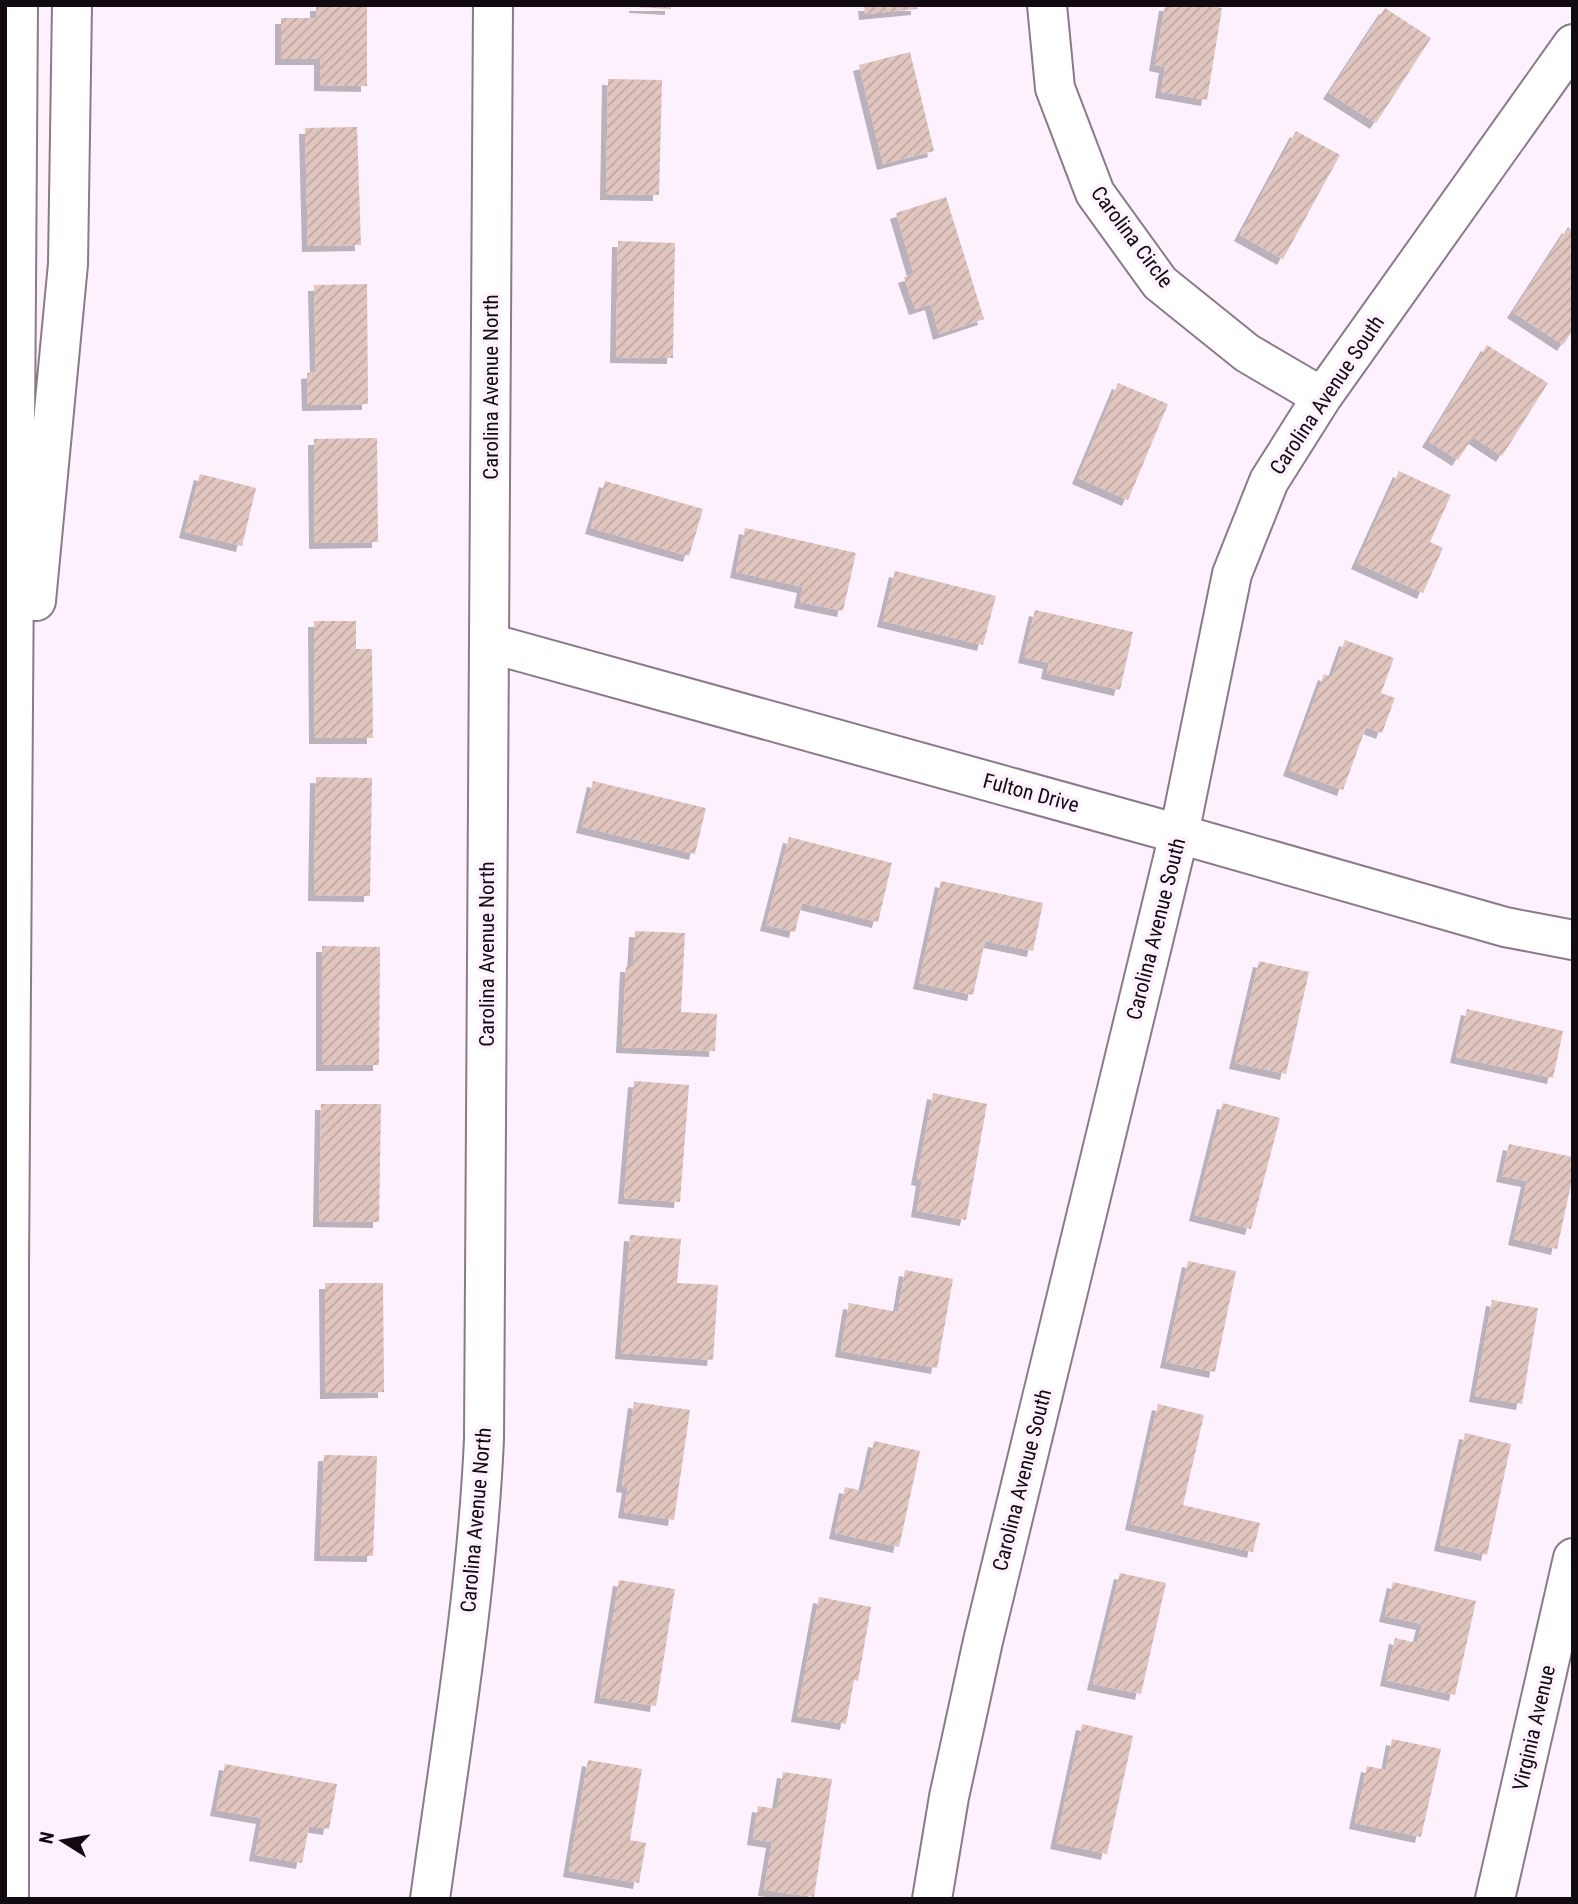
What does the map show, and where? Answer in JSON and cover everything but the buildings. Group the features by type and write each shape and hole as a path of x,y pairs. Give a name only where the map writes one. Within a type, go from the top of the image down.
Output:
{"main road":[{"path":"9,1899 9,1280 18,5"},
{"path":"12,861 68,264 72,5"},
{"name":"Carolina Avenue North","path":"430,1899 473,1585 481,1512 484,1439 493,5"},
{"name":"Carolina Circle","path":"1047,5 1055,88 1094,193 1160,283 1247,353 1322,397"},
{"name":"Carolina Avenue South","path":"932,1899 949,1797 983,1641 1179,834 1231,573 1269,481 1322,397 1573,44"},
{"name":"Fulton Drive","path":"489,643 1505,927 1573,940"},
{"name":"Virginia Avenue","path":"1495,1899 1573,1558"}]}
